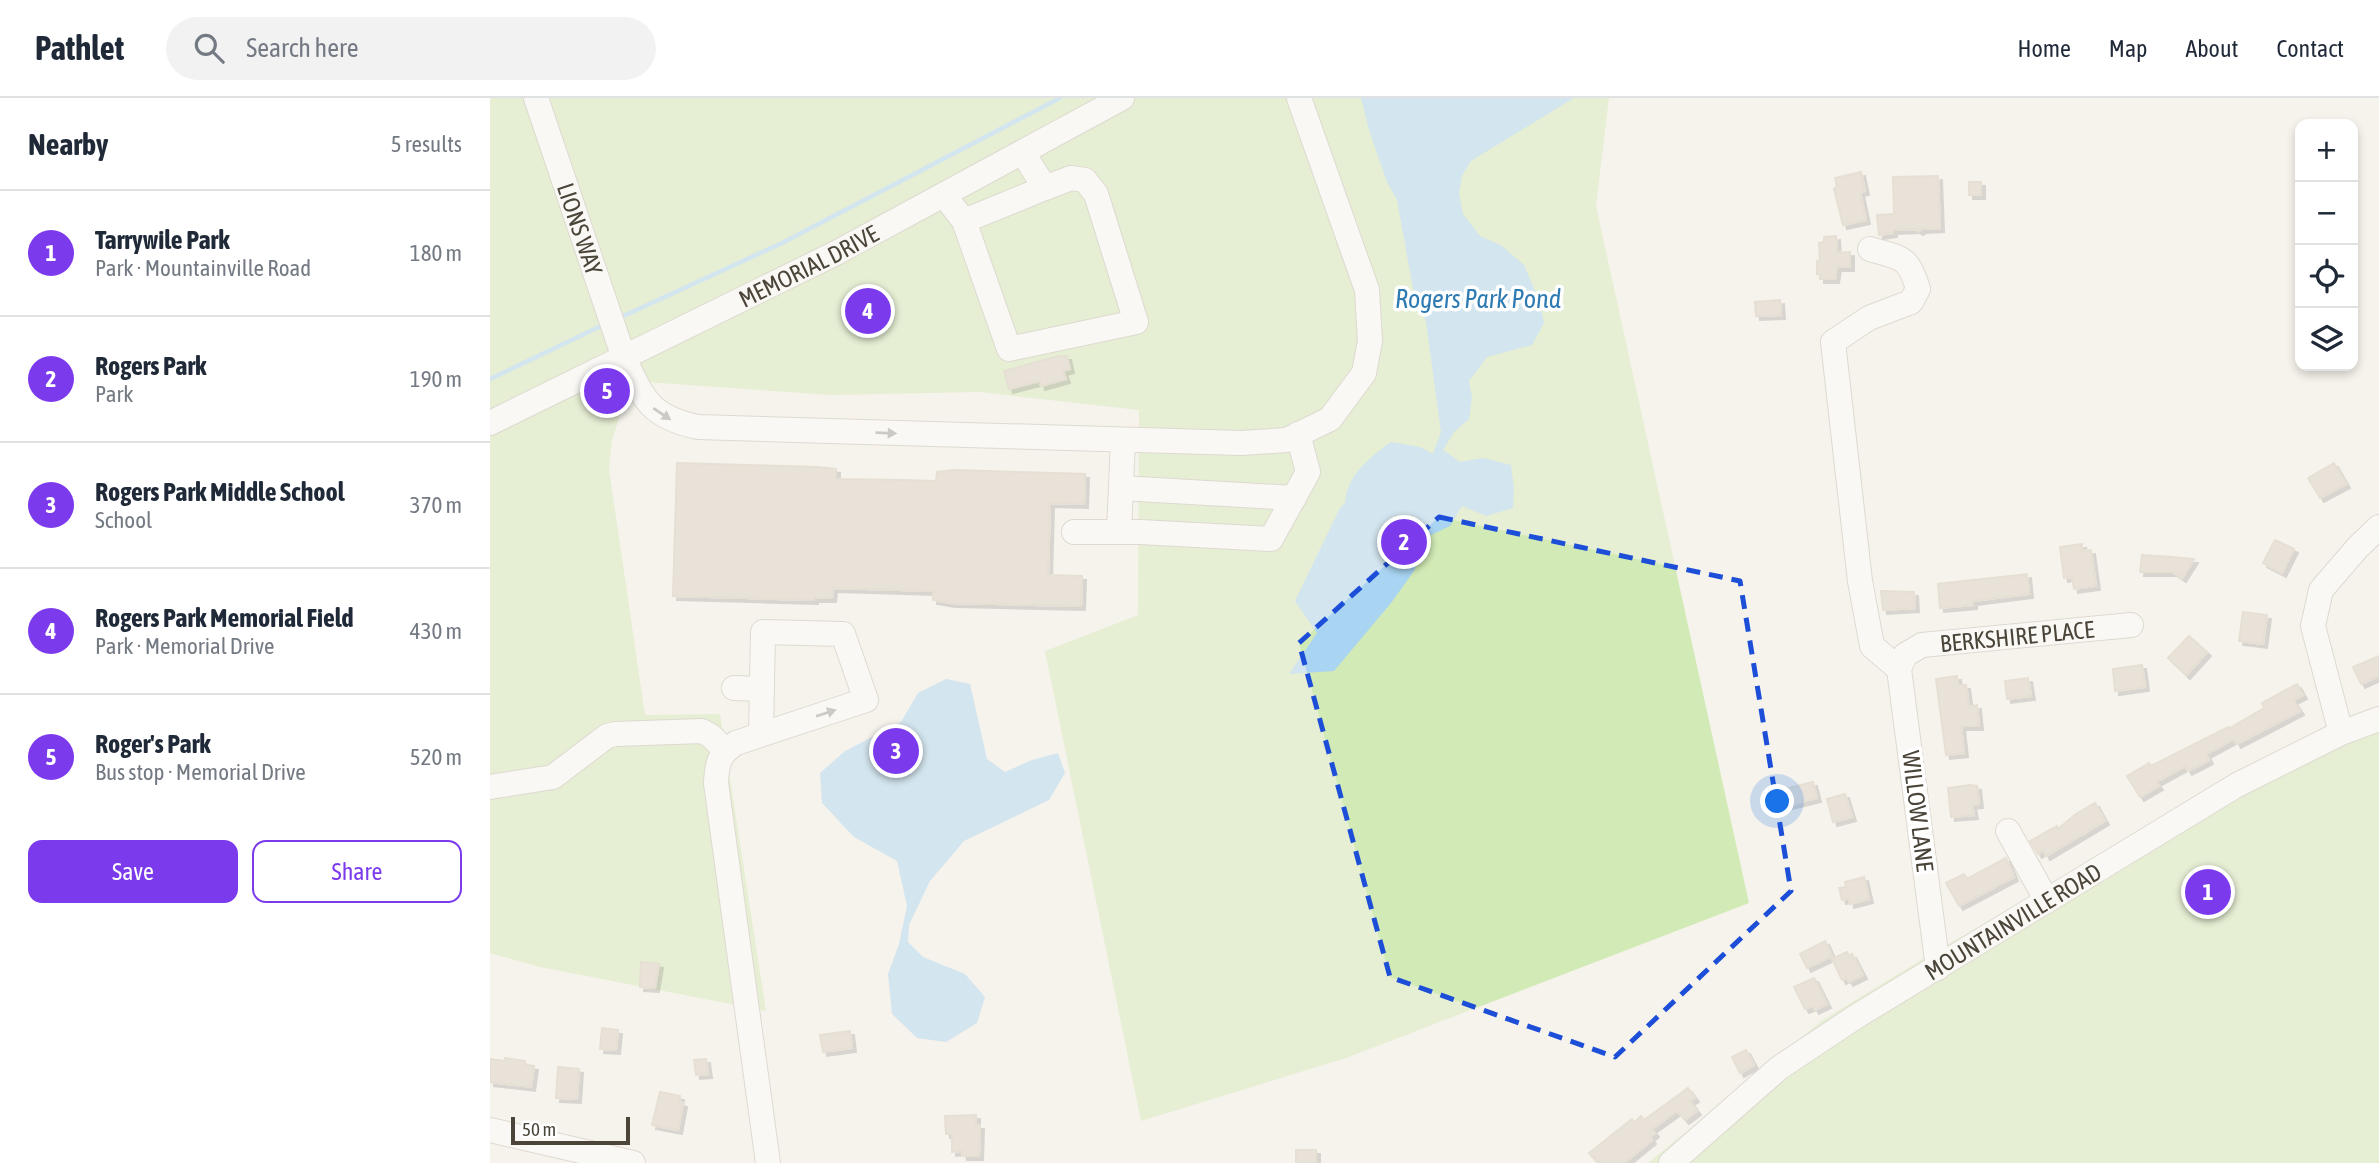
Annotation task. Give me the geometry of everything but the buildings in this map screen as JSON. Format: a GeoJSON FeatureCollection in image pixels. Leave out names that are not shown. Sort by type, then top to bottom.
{"type":"FeatureCollection","features":[{"type":"Feature","properties":{"kind":"street","name":"LIONS WAY"},"geometry":{"type":"LineString","coordinates":[[536,98],[624,358],[639,391],[655,411],[677,423],[698,427],[1241,443],[1287,440],[1330,419],[1364,373],[1370,341],[1367,290],[1299,98]]}},
{"type":"Feature","properties":{"kind":"street","name":"MEMORIAL DRIVE"},"geometry":{"type":"LineString","coordinates":[[490,423],[836,253],[1122,98]]}},
{"type":"Feature","properties":{"kind":"street"},"geometry":{"type":"LineString","coordinates":[[1023,153],[1045,188]]}},
{"type":"Feature","properties":{"kind":"street"},"geometry":{"type":"LineString","coordinates":[[944,195],[964,221],[1009,349],[1136,322],[1096,194],[1085,180],[1071,178],[964,221]]}},
{"type":"Feature","properties":{"kind":"street"},"geometry":{"type":"LineString","coordinates":[[1870,249],[1901,259],[1912,268],[1918,289],[1911,302],[1869,318],[1833,342],[1839,415],[1860,581],[1872,646],[1902,662]]}},
{"type":"Feature","properties":{"kind":"street"},"geometry":{"type":"LineString","coordinates":[[1074,532],[1271,538],[1308,471],[1298,435]]}},
{"type":"Feature","properties":{"kind":"street"},"geometry":{"type":"LineString","coordinates":[[1119,532],[1123,440]]}},
{"type":"Feature","properties":{"kind":"street"},"geometry":{"type":"LineString","coordinates":[[1121,488],[1294,498]]}},
{"type":"Feature","properties":{"kind":"street"},"geometry":{"type":"LineString","coordinates":[[2341,733],[2313,626],[2321,590],[2357,547],[2379,527]]}},
{"type":"Feature","properties":{"kind":"street","name":"BERKSHIRE PLACE"},"geometry":{"type":"LineString","coordinates":[[1902,662],[1922,645],[2131,625]]}},
{"type":"Feature","properties":{"kind":"street"},"geometry":{"type":"LineString","coordinates":[[761,733],[763,632],[844,634],[866,700],[736,743],[725,750],[717,762],[716,783],[768,1163]]}},
{"type":"Feature","properties":{"kind":"street","name":"WILLOW LANE"},"geometry":{"type":"LineString","coordinates":[[1902,662],[1938,968]]}},
{"type":"Feature","properties":{"kind":"street"},"geometry":{"type":"LineString","coordinates":[[734,688],[762,689]]}},
{"type":"Feature","properties":{"kind":"street","name":"MOUNTAINVILLE ROAD"},"geometry":{"type":"LineString","coordinates":[[1671,1163],[1779,1068],[1857,1016],[2237,785],[2341,733],[2379,719]]}},
{"type":"Feature","properties":{"kind":"street"},"geometry":{"type":"LineString","coordinates":[[490,787],[510,786],[553,777],[607,736],[615,734],[702,732],[711,736],[725,750]]}},
{"type":"Feature","properties":{"kind":"street"},"geometry":{"type":"LineString","coordinates":[[2008,831],[2047,901]]}},
{"type":"Feature","properties":{"kind":"street"},"geometry":{"type":"LineString","coordinates":[[490,1130],[633,1163]]}},
{"type":"Feature","properties":{"kind":"highlighted area"},"geometry":{"type":"Polygon","coordinates":[[[1439,517],[1740,581],[1791,891],[1615,1057],[1390,977],[1299,643],[1439,517]]]}},
{"type":"Feature","properties":{"kind":"green space"},"geometry":{"type":"Polygon","coordinates":[[[490,98],[1106,98],[1117,108],[1135,98],[1609,98],[1596,206],[1749,903],[1346,1058],[1141,1121],[1045,651],[1138,615],[1139,410],[979,392],[831,395],[631,381],[612,440],[609,469],[645,715],[720,714],[766,1011],[540,967],[490,953],[490,98]]]}},
{"type":"Feature","properties":{"kind":"green space"},"geometry":{"type":"Polygon","coordinates":[[[2379,711],[2379,1163],[1648,1163],[1823,1020],[2154,825],[2379,711]]]}},
{"type":"Feature","properties":{"kind":"water","name":"Rogers Park Pond"},"geometry":{"type":"Polygon","coordinates":[[[1361,98],[1574,98],[1471,161],[1462,176],[1459,194],[1463,214],[1480,236],[1502,246],[1524,265],[1539,300],[1544,323],[1532,345],[1487,357],[1469,381],[1472,397],[1469,419],[1454,432],[1443,450],[1460,462],[1483,458],[1511,465],[1513,508],[1486,516],[1462,506],[1450,526],[1429,536],[1414,571],[1334,671],[1289,674],[1317,633],[1295,601],[1340,508],[1345,503],[1355,475],[1391,442],[1420,447],[1433,454],[1441,432],[1426,322],[1413,288],[1397,200],[1387,182],[1361,98]]]}},
{"type":"Feature","properties":{"kind":"water"},"geometry":{"type":"Polygon","coordinates":[[[946,679],[970,684],[987,759],[1005,772],[1032,760],[1058,753],[1065,773],[1049,800],[964,841],[930,881],[909,925],[908,942],[923,957],[965,974],[985,997],[977,1023],[946,1042],[917,1038],[892,1014],[888,974],[899,944],[907,906],[897,861],[854,837],[822,803],[820,773],[845,751],[901,722],[918,693],[946,679]]]}},
{"type":"Feature","properties":{"kind":"waterway"},"geometry":{"type":"LineString","coordinates":[[617,319],[782,243],[1060,98]]}},
{"type":"Feature","properties":{"kind":"waterway"},"geometry":{"type":"LineString","coordinates":[[490,379],[603,325]]}},
{"type":"Feature","properties":{"kind":"place","name":"Rogers Park Memorial Field"},"geometry":{"type":"Point","coordinates":[868,311]}},
{"type":"Feature","properties":{"kind":"place","name":"Roger's Park"},"geometry":{"type":"Point","coordinates":[607,391]}},
{"type":"Feature","properties":{"kind":"place","name":"Rogers Park"},"geometry":{"type":"Point","coordinates":[1404,542]}},
{"type":"Feature","properties":{"kind":"place","name":"Rogers Park Middle School"},"geometry":{"type":"Point","coordinates":[896,751]}},
{"type":"Feature","properties":{"kind":"place","name":"Tarrywile Park"},"geometry":{"type":"Point","coordinates":[2208,892]}}]}
